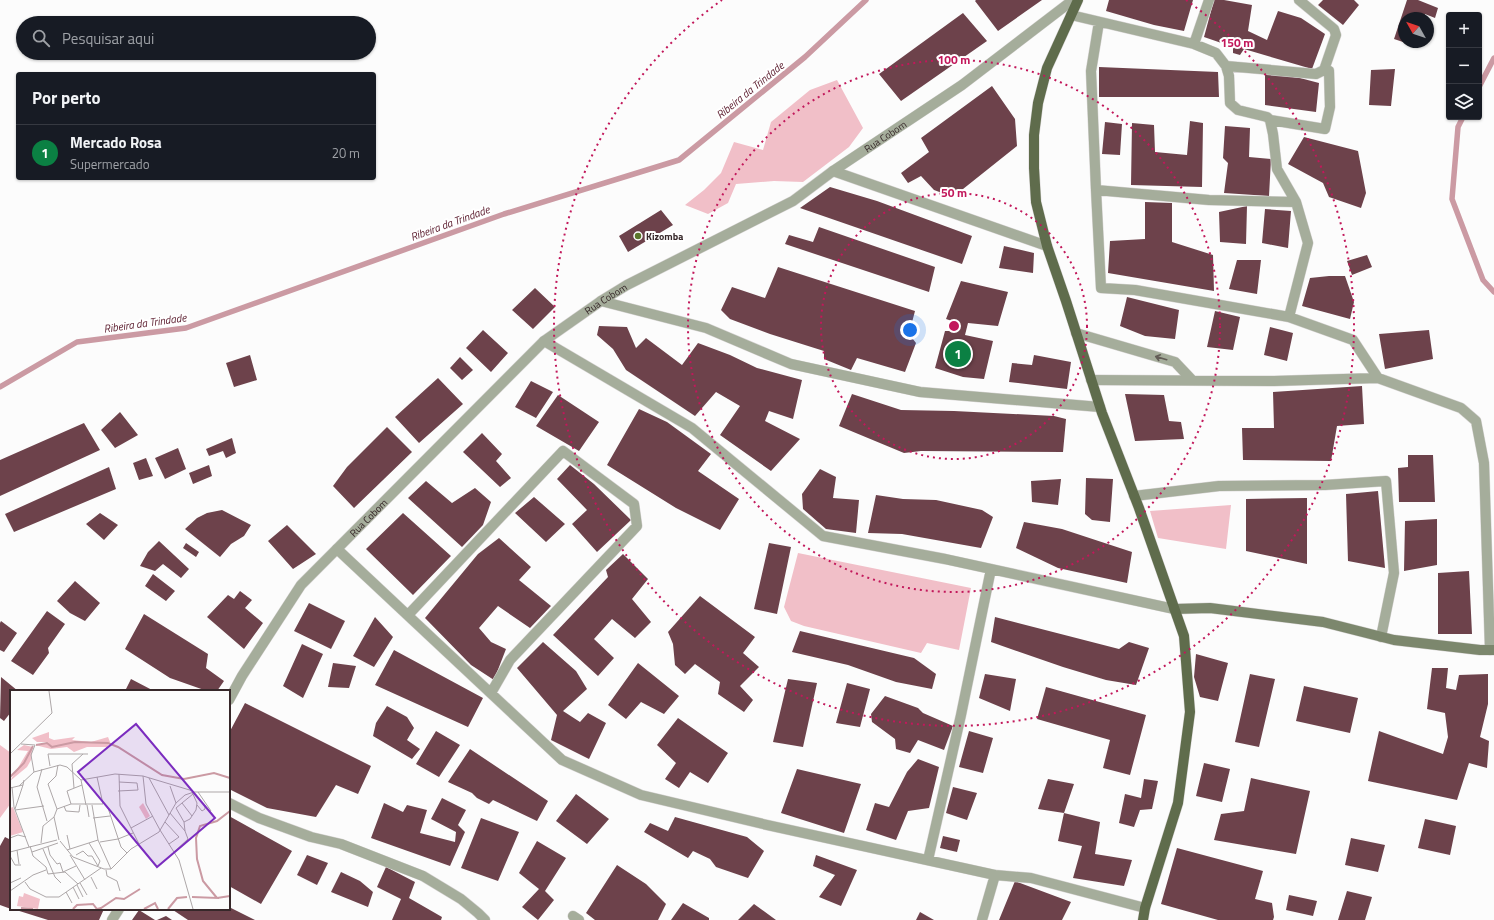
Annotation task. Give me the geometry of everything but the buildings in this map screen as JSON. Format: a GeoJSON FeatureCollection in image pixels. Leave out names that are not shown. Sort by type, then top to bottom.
{"type":"FeatureCollection","features":[{"type":"Feature","properties":{"kind":"main road"},"geometry":{"type":"LineString","coordinates":[[1078,0],[1047,68],[1038,104],[1034,135],[1036,202],[1047,246],[1100,407],[1134,496],[1184,636],[1190,712],[1178,804],[1145,908],[1143,920]]}},
{"type":"Feature","properties":{"kind":"main road"},"geometry":{"type":"LineString","coordinates":[[1174,609],[1210,608],[1323,622],[1394,640],[1480,650],[1492,650]]}},
{"type":"Feature","properties":{"kind":"street","name":"Rua Cobom"},"geometry":{"type":"LineString","coordinates":[[230,698],[242,676],[301,585],[544,341],[600,301],[627,285],[793,201],[833,172],[962,85],[1073,0]]}},
{"type":"Feature","properties":{"kind":"street"},"geometry":{"type":"LineString","coordinates":[[1194,44],[1209,0]]}},
{"type":"Feature","properties":{"kind":"street"},"geometry":{"type":"LineString","coordinates":[[1226,66],[1316,74],[1324,70],[1336,35],[1334,29],[1300,0]]}},
{"type":"Feature","properties":{"kind":"street"},"geometry":{"type":"LineString","coordinates":[[1071,15],[1194,44],[1216,53],[1226,66],[1229,76],[1230,103],[1238,110],[1267,117],[1270,120],[1325,129],[1330,107],[1329,71],[1324,70]]}},
{"type":"Feature","properties":{"kind":"street"},"geometry":{"type":"LineString","coordinates":[[1099,22],[1091,71],[1101,288],[1135,290],[1289,317],[1353,340],[1378,378]]}},
{"type":"Feature","properties":{"kind":"street"},"geometry":{"type":"LineString","coordinates":[[1270,120],[1274,134],[1277,168],[1296,202],[1308,243],[1289,317]]}},
{"type":"Feature","properties":{"kind":"street"},"geometry":{"type":"LineString","coordinates":[[833,172],[1047,246]]}},
{"type":"Feature","properties":{"kind":"street"},"geometry":{"type":"LineString","coordinates":[[1096,190],[1208,200],[1296,202]]}},
{"type":"Feature","properties":{"kind":"street"},"geometry":{"type":"LineString","coordinates":[[600,301],[706,328],[791,364],[920,392],[1100,407]]}},
{"type":"Feature","properties":{"kind":"street"},"geometry":{"type":"LineString","coordinates":[[1076,333],[1175,362],[1192,380]]}},
{"type":"Feature","properties":{"kind":"street"},"geometry":{"type":"LineString","coordinates":[[544,341],[692,428],[823,536],[1174,609]]}},
{"type":"Feature","properties":{"kind":"street"},"geometry":{"type":"LineString","coordinates":[[1091,380],[1274,381],[1378,378],[1461,408],[1476,421],[1484,463],[1492,650]]}},
{"type":"Feature","properties":{"kind":"street"},"geometry":{"type":"LineString","coordinates":[[408,615],[563,451],[634,504],[637,526],[510,660],[491,693]]}},
{"type":"Feature","properties":{"kind":"street"},"geometry":{"type":"LineString","coordinates":[[1134,496],[1219,486],[1325,485],[1386,481],[1394,574],[1381,637]]}},
{"type":"Feature","properties":{"kind":"street"},"geometry":{"type":"LineString","coordinates":[[337,549],[562,760],[641,795],[763,824],[996,875],[1031,878],[1145,908]]}},
{"type":"Feature","properties":{"kind":"street"},"geometry":{"type":"LineString","coordinates":[[928,860],[961,715],[991,570]]}},
{"type":"Feature","properties":{"kind":"street"},"geometry":{"type":"LineString","coordinates":[[230,804],[258,818],[311,837],[342,844],[423,876],[461,899],[485,920]]}},
{"type":"Feature","properties":{"kind":"street"},"geometry":{"type":"LineString","coordinates":[[982,920],[996,875]]}},
{"type":"Feature","properties":{"kind":"street"},"geometry":{"type":"LineString","coordinates":[[112,920],[118,910]]}},
{"type":"Feature","properties":{"kind":"shaded area"},"geometry":{"type":"Polygon","coordinates":[[[837,80],[863,128],[849,147],[803,182],[774,181],[736,184],[728,203],[708,214],[685,205],[704,190],[721,173],[734,142],[763,150],[771,122],[810,90],[837,80]]]}},
{"type":"Feature","properties":{"kind":"shaded area"},"geometry":{"type":"Polygon","coordinates":[[[1231,505],[1226,549],[1158,538],[1150,511],[1231,505]]]}},
{"type":"Feature","properties":{"kind":"shaded area"},"geometry":{"type":"Polygon","coordinates":[[[798,553],[971,588],[959,650],[927,643],[921,653],[804,626],[791,621],[784,607],[798,553]]]}},
{"type":"Feature","properties":{"kind":"shaded area"},"geometry":{"type":"Polygon","coordinates":[[[0,745],[10,752],[10,804],[0,818],[0,745]]]}},
{"type":"Feature","properties":{"kind":"waterway","name":"Ribeira da Trindade"},"geometry":{"type":"LineString","coordinates":[[0,387],[77,342],[186,328],[504,214],[679,160],[805,57],[866,0]]}},
{"type":"Feature","properties":{"kind":"waterway"},"geometry":{"type":"LineString","coordinates":[[1481,84],[1494,58]]}},
{"type":"Feature","properties":{"kind":"waterway"},"geometry":{"type":"LineString","coordinates":[[1462,120],[1458,127],[1452,199],[1483,280],[1494,292]]}},
{"type":"Feature","properties":{"kind":"place","name":"Kizomba"},"geometry":{"type":"Point","coordinates":[638,236]}},
{"type":"Feature","properties":{"kind":"place","name":"Mercado Rosa"},"geometry":{"type":"Point","coordinates":[958,354]}}]}
